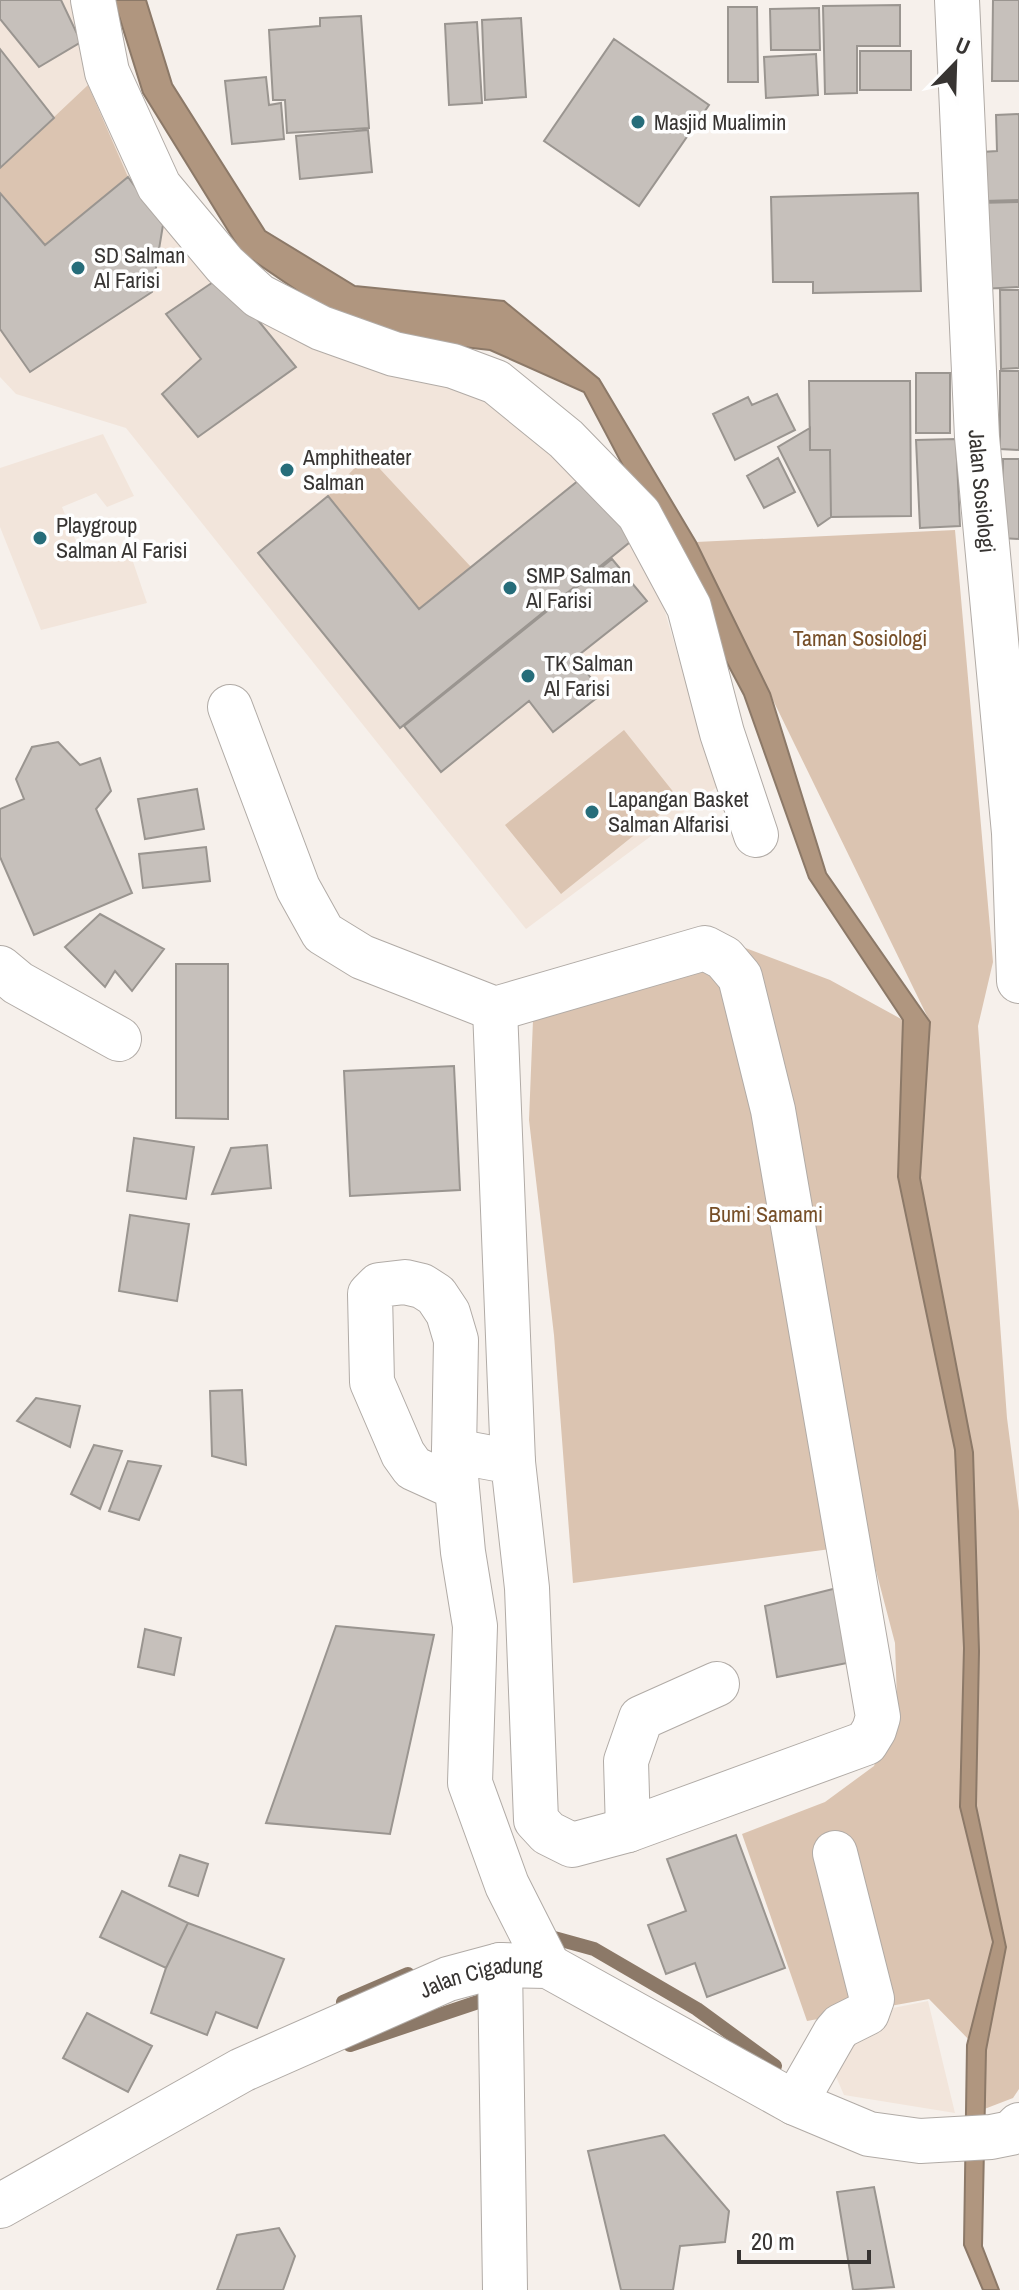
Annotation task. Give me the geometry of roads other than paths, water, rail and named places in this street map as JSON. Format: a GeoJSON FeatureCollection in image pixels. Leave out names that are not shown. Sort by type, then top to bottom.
{"type":"FeatureCollection","features":[{"type":"Feature","properties":{"kind":"street"},"geometry":{"type":"LineString","coordinates":[[93,0],[107,72],[159,186],[225,265],[259,296],[321,328],[394,354],[453,366],[496,382],[566,439],[639,514],[689,607],[722,733],[756,835]]}},
{"type":"Feature","properties":{"kind":"street","name":"Jalan Sosiologi"},"geometry":{"type":"LineString","coordinates":[[957,0],[977,437],[1009,659],[1019,981]]}},
{"type":"Feature","properties":{"kind":"street"},"geometry":{"type":"LineString","coordinates":[[230,707],[298,888],[323,933],[362,957],[495,1009],[705,948],[724,958],[740,977],[773,1110],[878,1717],[866,1743],[628,1830],[572,1845],[548,1833],[536,1820],[527,1588],[513,1462],[495,1009]]}},
{"type":"Feature","properties":{"kind":"street"},"geometry":{"type":"LineString","coordinates":[[0,968],[18,983],[119,1039]]}},
{"type":"Feature","properties":{"kind":"street"},"geometry":{"type":"LineString","coordinates":[[513,1462],[455,1469],[463,1552],[475,1626],[470,1783],[507,1885],[548,1966]]}},
{"type":"Feature","properties":{"kind":"street"},"geometry":{"type":"LineString","coordinates":[[628,1830],[626,1761],[641,1718],[717,1684]]}},
{"type":"Feature","properties":{"kind":"street"},"geometry":{"type":"LineString","coordinates":[[795,2103],[835,2033],[841,2026],[867,2013],[872,1999],[835,1853]]}},
{"type":"Feature","properties":{"kind":"street"},"geometry":{"type":"LineString","coordinates":[[500,1965],[505,2290]]}},
{"type":"Feature","properties":{"kind":"street","name":"Jalan Cigadung"},"geometry":{"type":"LineString","coordinates":[[0,2206],[242,2070],[448,1979],[500,1965],[548,1966],[795,2103],[869,2134],[920,2141],[1010,2140]]}},
{"type":"Feature","properties":{"kind":"waterway"},"geometry":{"type":"LineString","coordinates":[[547,1936],[594,1949],[697,2009],[775,2066]]}},
{"type":"Feature","properties":{"kind":"waterway"},"geometry":{"type":"LineString","coordinates":[[343,2002],[408,1974]]}},
{"type":"Feature","properties":{"kind":"waterway"},"geometry":{"type":"LineString","coordinates":[[350,2045],[487,1999]]}},
{"type":"Feature","properties":{"kind":"place","name":"Masjid Mualimin"},"geometry":{"type":"Point","coordinates":[638,122]}},
{"type":"Feature","properties":{"kind":"place","name":"SD Salman Al Farisi"},"geometry":{"type":"Point","coordinates":[78,268]}},
{"type":"Feature","properties":{"kind":"place","name":"Amphitheater Salman"},"geometry":{"type":"Point","coordinates":[287,470]}},
{"type":"Feature","properties":{"kind":"place","name":"Playgroup Salman Al Farisi"},"geometry":{"type":"Point","coordinates":[40,538]}},
{"type":"Feature","properties":{"kind":"place","name":"SMP Salman Al Farisi"},"geometry":{"type":"Point","coordinates":[510,588]}},
{"type":"Feature","properties":{"kind":"place","name":"TK Salman Al Farisi"},"geometry":{"type":"Point","coordinates":[528,676]}},
{"type":"Feature","properties":{"kind":"place","name":"Lapangan Basket Salman Alfarisi"},"geometry":{"type":"Point","coordinates":[592,812]}},
{"type":"Feature","properties":{"kind":"park label","name":"Taman Sosiologi"},"geometry":{"type":"Point","coordinates":[860,638]}},
{"type":"Feature","properties":{"kind":"park label","name":"Bumi Samami"},"geometry":{"type":"Point","coordinates":[766,1214]}}]}
